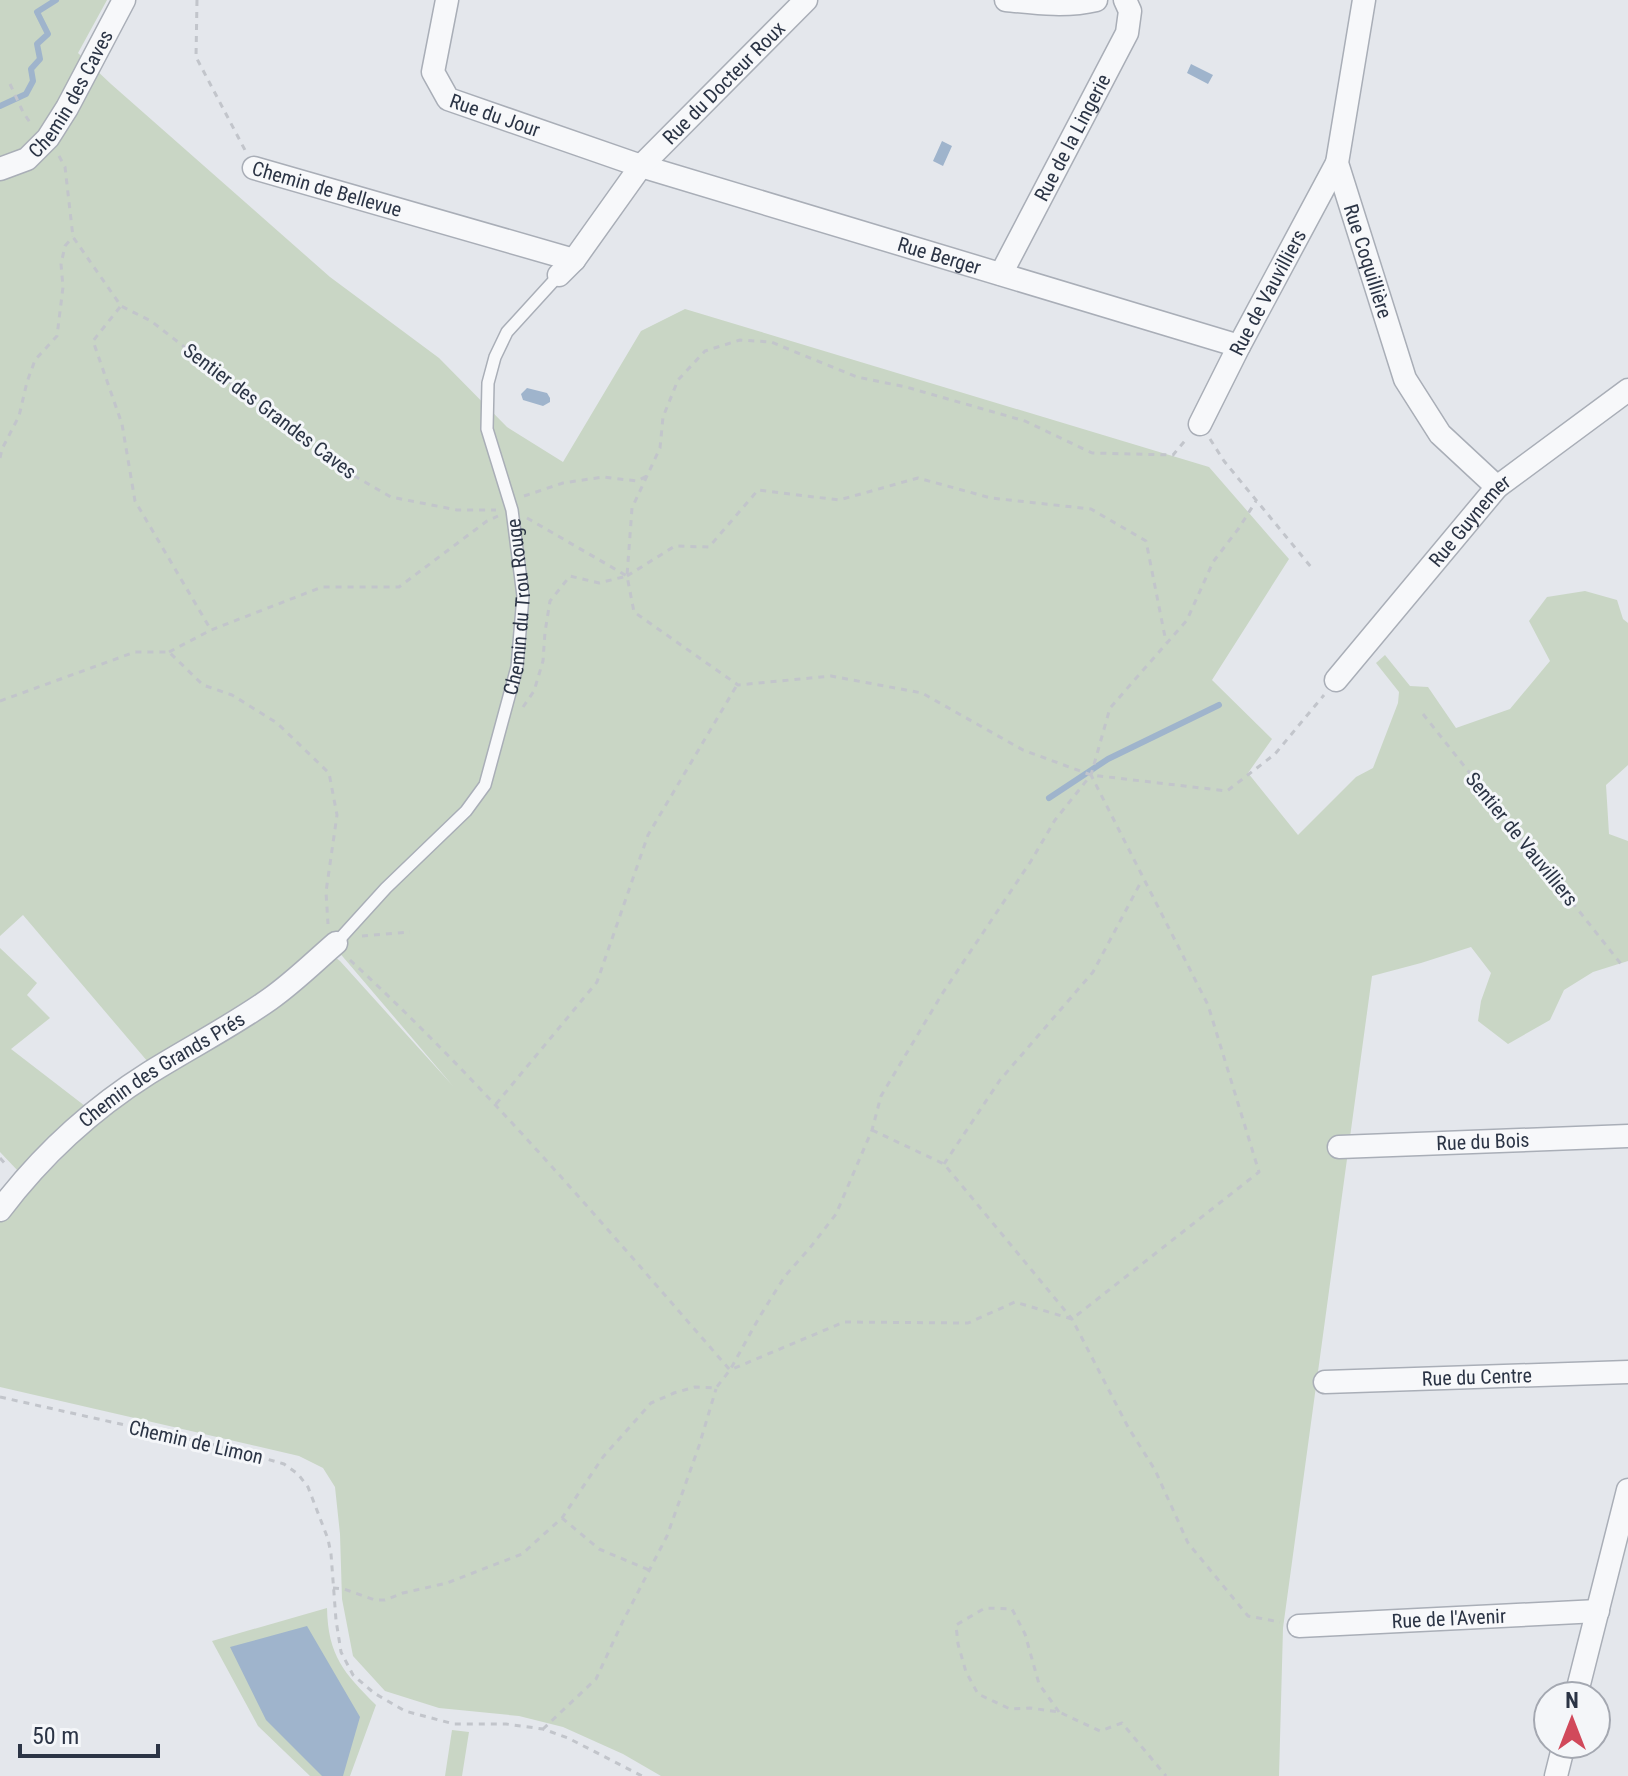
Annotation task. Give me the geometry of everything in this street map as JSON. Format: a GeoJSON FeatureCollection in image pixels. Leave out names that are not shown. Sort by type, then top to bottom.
{"type":"FeatureCollection","features":[{"type":"Feature","properties":{"kind":"street","name":"Chemin des Caves"},"geometry":{"type":"LineString","coordinates":[[0,169],[27,159],[43,143],[67,108],[124,0]]}},
{"type":"Feature","properties":{"kind":"street","name":"Rue du Jour"},"geometry":{"type":"LineString","coordinates":[[447,0],[433,72],[448,99],[641,166]]}},
{"type":"Feature","properties":{"kind":"street","name":"Rue du Docteur Roux"},"geometry":{"type":"LineString","coordinates":[[641,166],[806,0]]}},
{"type":"Feature","properties":{"kind":"street"},"geometry":{"type":"LineString","coordinates":[[1006,0],[1086,3],[1096,0]]}},
{"type":"Feature","properties":{"kind":"street","name":"Rue de la Lingerie"},"geometry":{"type":"LineString","coordinates":[[1001,274],[1127,33],[1130,11],[1125,0]]}},
{"type":"Feature","properties":{"kind":"street","name":"Rue Coquillière"},"geometry":{"type":"LineString","coordinates":[[1364,0],[1337,163],[1405,379],[1440,434],[1497,487]]}},
{"type":"Feature","properties":{"kind":"street","name":"Rue de Vauvilliers"},"geometry":{"type":"LineString","coordinates":[[1200,424],[1337,163]]}},
{"type":"Feature","properties":{"kind":"street","name":"Chemin du Trou Rouge"},"geometry":{"type":"LineString","coordinates":[[567,268],[641,166]]}},
{"type":"Feature","properties":{"kind":"street","name":"Rue Berger"},"geometry":{"type":"LineString","coordinates":[[641,166],[1239,346]]}},
{"type":"Feature","properties":{"kind":"street","name":"Chemin de Bellevue"},"geometry":{"type":"LineString","coordinates":[[254,168],[567,268]]}},
{"type":"Feature","properties":{"kind":"street","name":"Rue Guynemer"},"geometry":{"type":"LineString","coordinates":[[1336,680],[1497,487],[1628,390]]}},
{"type":"Feature","properties":{"kind":"street","name":"Chemin des Grands Prés"},"geometry":{"type":"LineString","coordinates":[[0,1210],[22,1181],[91,1116],[148,1074],[269,999],[337,942]]}},
{"type":"Feature","properties":{"kind":"street","name":"Rue du Bois"},"geometry":{"type":"LineString","coordinates":[[1339,1147],[1628,1136]]}},
{"type":"Feature","properties":{"kind":"street","name":"Rue du Centre"},"geometry":{"type":"LineString","coordinates":[[1325,1382],[1628,1372]]}},
{"type":"Feature","properties":{"kind":"street"},"geometry":{"type":"LineString","coordinates":[[1580,1680],[1628,1490]]}},
{"type":"Feature","properties":{"kind":"street","name":"Rue de l'Avenir"},"geometry":{"type":"LineString","coordinates":[[1299,1626],[1598,1611]]}},
{"type":"Feature","properties":{"kind":"lane","name":"Chemin du Trou Rouge"},"geometry":{"type":"LineString","coordinates":[[337,942],[386,888],[466,811],[485,785],[517,667],[523,596],[512,510],[487,429],[488,383],[495,357],[507,332],[567,268]]}},
{"type":"Feature","properties":{"kind":"path","name":"Chemin de Bellevue"},"geometry":{"type":"LineString","coordinates":[[197,0],[196,57],[254,168]]}},
{"type":"Feature","properties":{"kind":"path"},"geometry":{"type":"LineString","coordinates":[[10,84],[23,112]]}},
{"type":"Feature","properties":{"kind":"path","name":"Sentier des Grandes Caves"},"geometry":{"type":"LineString","coordinates":[[43,143],[57,151],[65,167],[73,237],[121,306],[151,321],[339,467],[391,497],[457,510],[512,510]]}},
{"type":"Feature","properties":{"kind":"path"},"geometry":{"type":"LineString","coordinates":[[0,458],[19,416],[35,360],[57,336],[63,287],[61,264],[65,246],[73,237]]}},
{"type":"Feature","properties":{"kind":"path"},"geometry":{"type":"LineString","coordinates":[[121,306],[93,341],[122,424],[135,501],[211,630]]}},
{"type":"Feature","properties":{"kind":"path"},"geometry":{"type":"LineString","coordinates":[[1311,567],[1224,461],[1200,424],[1173,455],[1092,453],[1025,421],[906,387],[857,377],[771,342],[740,340],[705,351],[678,380],[663,417],[660,448],[632,508],[627,576],[634,612],[738,685],[831,676],[922,693],[1023,750],[1091,775],[1227,791],[1275,754],[1336,680]]}},
{"type":"Feature","properties":{"kind":"path"},"geometry":{"type":"LineString","coordinates":[[0,701],[135,652],[169,652],[211,630],[322,587],[399,587],[487,521],[512,510],[523,496],[563,483],[603,477],[637,481],[649,475]]}},
{"type":"Feature","properties":{"kind":"path"},"geometry":{"type":"LineString","coordinates":[[522,709],[534,691],[543,661],[550,601],[570,576],[599,583],[627,576],[675,546],[709,547],[758,490],[839,500],[918,478],[991,498],[1091,509],[1146,541],[1166,643]]}},
{"type":"Feature","properties":{"kind":"path"},"geometry":{"type":"LineString","coordinates":[[543,1729],[596,1679],[671,1523],[716,1388],[730,1370],[785,1276],[836,1214],[872,1130],[881,1096],[942,994],[1055,820],[1091,775],[1110,708],[1187,620],[1213,562],[1256,501]]}},
{"type":"Feature","properties":{"kind":"path"},"geometry":{"type":"LineString","coordinates":[[512,510],[627,576]]}},
{"type":"Feature","properties":{"kind":"path"},"geometry":{"type":"LineString","coordinates":[[169,652],[203,685],[232,695],[277,723],[329,773],[337,815],[326,892],[329,938],[337,942],[496,1104],[730,1370]]}},
{"type":"Feature","properties":{"kind":"path"},"geometry":{"type":"LineString","coordinates":[[496,1104],[597,982],[648,835],[738,685]]}},
{"type":"Feature","properties":{"kind":"path","name":"Sentier de Vauvilliers"},"geometry":{"type":"LineString","coordinates":[[1423,714],[1621,964]]}},
{"type":"Feature","properties":{"kind":"path"},"geometry":{"type":"LineString","coordinates":[[1072,1319],[1259,1172],[1208,1005],[1091,775]]}},
{"type":"Feature","properties":{"kind":"path"},"geometry":{"type":"LineString","coordinates":[[944,1164],[1000,1080],[1093,972],[1143,878]]}},
{"type":"Feature","properties":{"kind":"path"},"geometry":{"type":"LineString","coordinates":[[337,942],[410,932]]}},
{"type":"Feature","properties":{"kind":"path"},"geometry":{"type":"LineString","coordinates":[[872,1130],[944,1164],[1072,1319],[1128,1427],[1155,1470],[1188,1543],[1248,1616],[1299,1626]]}},
{"type":"Feature","properties":{"kind":"path"},"geometry":{"type":"LineString","coordinates":[[730,1370],[844,1322],[968,1323],[1015,1302],[1072,1319]]}},
{"type":"Feature","properties":{"kind":"path"},"geometry":{"type":"LineString","coordinates":[[333,1588],[385,1600],[447,1583],[522,1554],[562,1518],[603,1457],[651,1403],[695,1387],[716,1388]]}},
{"type":"Feature","properties":{"kind":"path","name":"Chemin de Limon"},"geometry":{"type":"LineString","coordinates":[[0,1397],[232,1449],[284,1464],[298,1474],[308,1487],[328,1539],[341,1652],[353,1675],[374,1693],[405,1711],[454,1724],[506,1724],[543,1729],[568,1738],[642,1776]]}},
{"type":"Feature","properties":{"kind":"path"},"geometry":{"type":"LineString","coordinates":[[562,1518],[599,1549],[649,1570]]}},
{"type":"Feature","properties":{"kind":"path"},"geometry":{"type":"LineString","coordinates":[[1059,1712],[1039,1684],[1025,1634],[1012,1609],[985,1608],[956,1625],[966,1672],[978,1694],[1010,1709],[1059,1712],[1100,1731],[1122,1723],[1166,1776]]}},
{"type":"Feature","properties":{"kind":"green space"},"geometry":{"type":"Polygon","coordinates":[[[0,0],[107,0],[78,53],[330,277],[439,358],[507,427],[563,462],[641,331],[685,309],[1209,467],[1289,559],[1212,680],[1272,739],[1248,773],[1298,835],[1356,777],[1373,768],[1398,703],[1399,692],[1376,663],[1385,655],[1410,686],[1428,687],[1456,728],[1510,709],[1550,661],[1529,621],[1547,597],[1585,591],[1617,600],[1623,619],[1628,623],[1628,765],[1606,785],[1609,834],[1628,841],[1628,961],[1593,972],[1564,990],[1550,1020],[1508,1044],[1478,1021],[1491,973],[1471,947],[1372,976],[1283,1628],[1279,1776],[661,1776],[623,1754],[563,1727],[519,1716],[439,1708],[385,1691],[353,1656],[342,1599],[335,1487],[323,1468],[299,1456],[0,1387],[0,1221],[123,1096],[331,954],[453,1086],[332,944],[266,994],[148,1062],[23,915],[0,936],[0,0]]]}},
{"type":"Feature","properties":{"kind":"green space"},"geometry":{"type":"Polygon","coordinates":[[[0,948],[37,983],[27,995],[50,1018],[11,1049],[85,1106],[18,1171],[0,1152],[0,948]]]}},
{"type":"Feature","properties":{"kind":"green space"},"geometry":{"type":"Polygon","coordinates":[[[327,1608],[331,1639],[340,1662],[376,1705],[350,1776],[310,1776],[258,1726],[212,1641],[327,1608]]]}},
{"type":"Feature","properties":{"kind":"green space"},"geometry":{"type":"Polygon","coordinates":[[[452,1730],[469,1732],[462,1776],[445,1776],[452,1730]]]}},
{"type":"Feature","properties":{"kind":"water"},"geometry":{"type":"Polygon","coordinates":[[[1191,64],[1213,75],[1208,84],[1187,73],[1191,64]]]}},
{"type":"Feature","properties":{"kind":"water"},"geometry":{"type":"Polygon","coordinates":[[[942,141],[952,146],[943,166],[933,161],[942,141]]]}},
{"type":"Feature","properties":{"kind":"water"},"geometry":{"type":"Polygon","coordinates":[[[527,388],[547,393],[550,402],[543,406],[523,400],[521,394],[527,388]]]}},
{"type":"Feature","properties":{"kind":"water"},"geometry":{"type":"Polygon","coordinates":[[[307,1626],[360,1717],[343,1776],[322,1776],[266,1720],[230,1647],[307,1626]]]}},
{"type":"Feature","properties":{"kind":"waterway"},"geometry":{"type":"LineString","coordinates":[[0,106],[26,94],[33,81],[31,69],[40,59],[37,44],[48,34],[37,12],[56,0]]}},
{"type":"Feature","properties":{"kind":"waterway"},"geometry":{"type":"LineString","coordinates":[[1049,798],[1108,759],[1219,705]]}}]}
